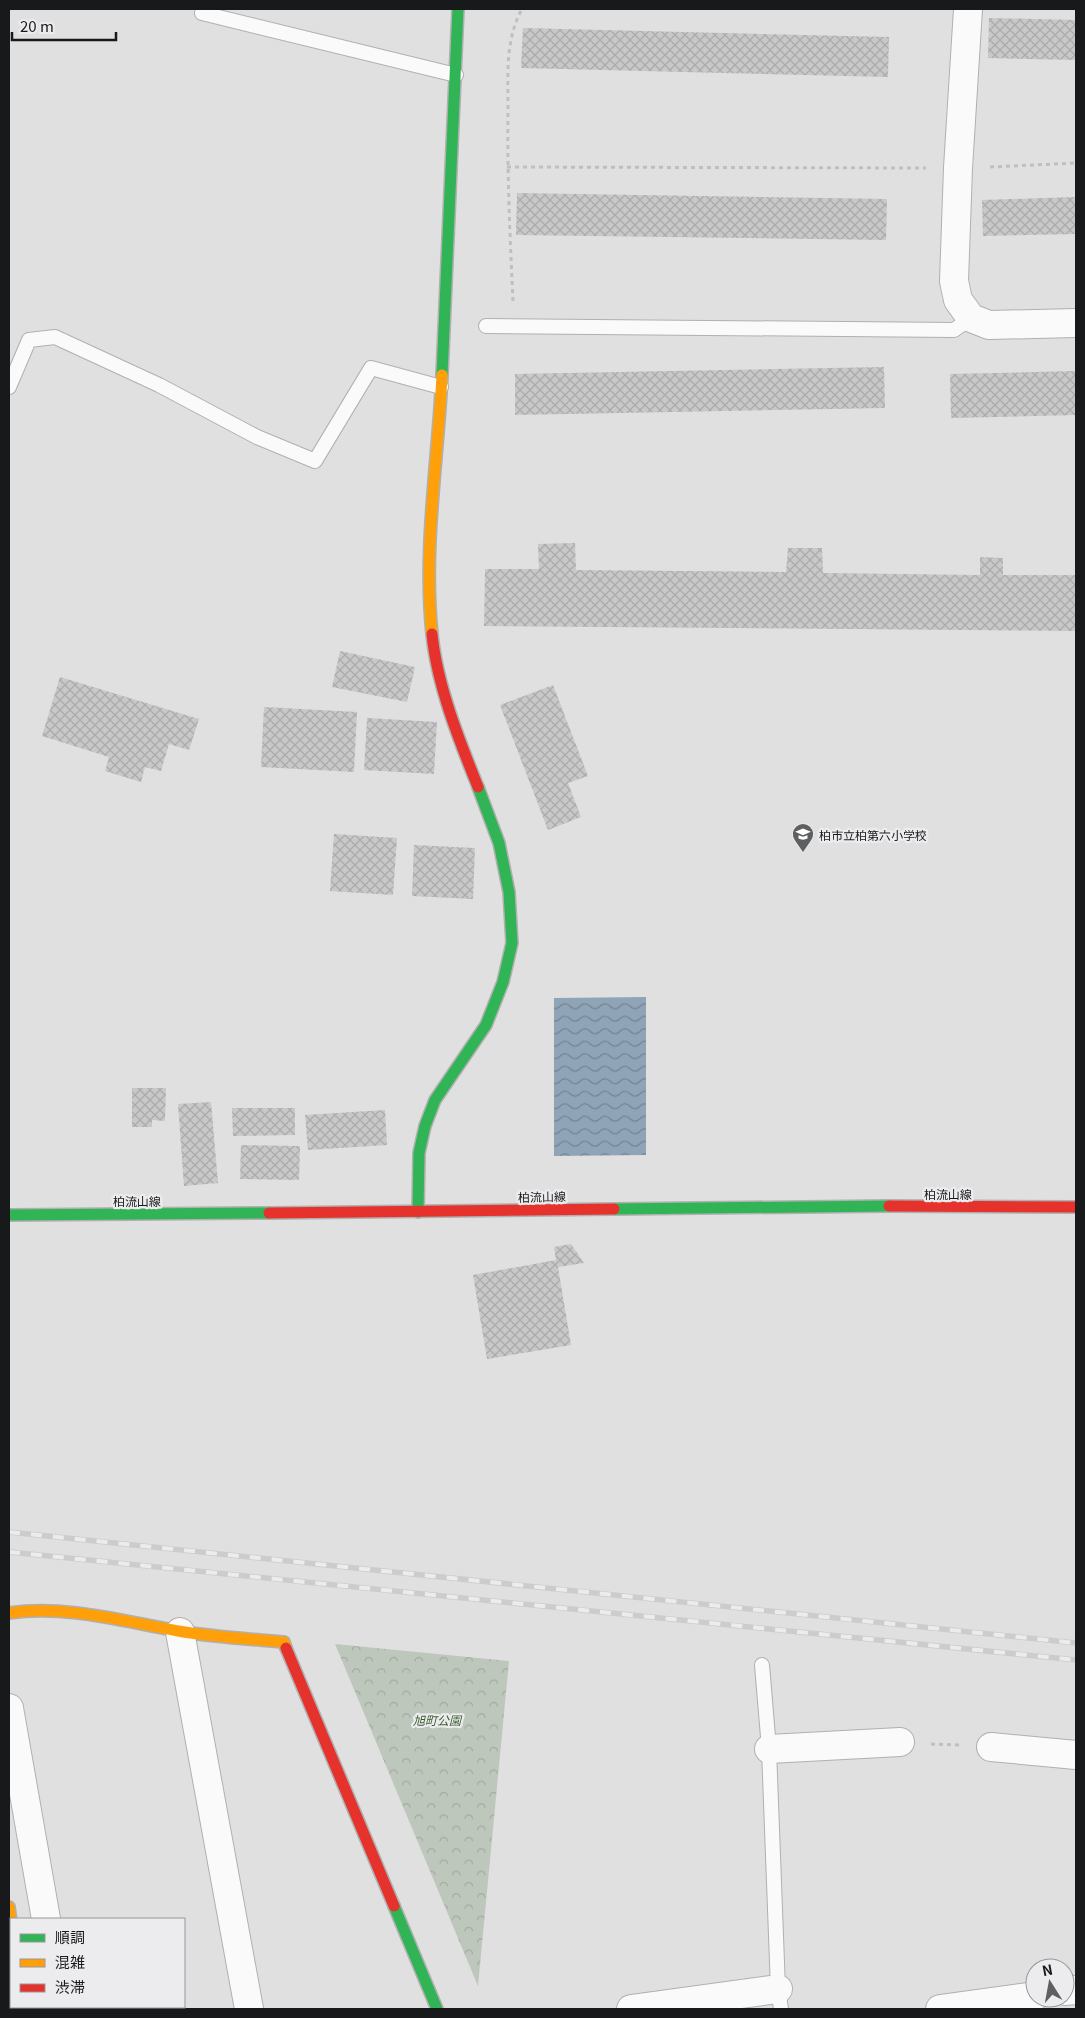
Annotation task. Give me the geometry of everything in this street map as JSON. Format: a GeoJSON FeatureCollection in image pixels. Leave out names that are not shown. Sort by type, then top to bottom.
{"type":"FeatureCollection","features":[{"type":"Feature","properties":{"kind":"street"},"geometry":{"type":"LineString","coordinates":[[418,1212],[418,1154],[425,1126],[435,1100],[486,1025],[503,982],[512,942],[509,892],[499,842],[465,755],[445,692],[433,646],[429,606],[429,561],[441,387],[458,9]]}},
{"type":"Feature","properties":{"kind":"street"},"geometry":{"type":"LineString","coordinates":[[968,9],[958,168],[954,281],[958,300],[971,318],[989,325],[1076,323]]}},
{"type":"Feature","properties":{"kind":"street","name":"柏流山線"},"geometry":{"type":"LineString","coordinates":[[9,1215],[418,1212],[799,1206],[1076,1207]]}},
{"type":"Feature","properties":{"kind":"street"},"geometry":{"type":"LineString","coordinates":[[9,1613],[20,1611],[74,1611],[180,1632],[284,1642],[437,2009]]}},
{"type":"Feature","properties":{"kind":"street"},"geometry":{"type":"LineString","coordinates":[[180,1632],[249,2009]]}},
{"type":"Feature","properties":{"kind":"street"},"geometry":{"type":"LineString","coordinates":[[9,1708],[46,1918]]}},
{"type":"Feature","properties":{"kind":"street"},"geometry":{"type":"LineString","coordinates":[[769,1749],[900,1742]]}},
{"type":"Feature","properties":{"kind":"street"},"geometry":{"type":"LineString","coordinates":[[991,1747],[1076,1755]]}},
{"type":"Feature","properties":{"kind":"street"},"geometry":{"type":"LineString","coordinates":[[940,2009],[1025,1997]]}},
{"type":"Feature","properties":{"kind":"street"},"geometry":{"type":"LineString","coordinates":[[630,2009],[779,1999]]}},
{"type":"Feature","properties":{"kind":"lane"},"geometry":{"type":"LineString","coordinates":[[202,12],[456,75]]}},
{"type":"Feature","properties":{"kind":"lane"},"geometry":{"type":"LineString","coordinates":[[486,326],[954,330],[971,318]]}},
{"type":"Feature","properties":{"kind":"lane"},"geometry":{"type":"LineString","coordinates":[[9,387],[29,340],[55,337],[159,386],[257,437],[315,461],[371,368],[441,387]]}},
{"type":"Feature","properties":{"kind":"lane"},"geometry":{"type":"LineString","coordinates":[[762,1665],[769,1749],[779,1999]]}},
{"type":"Feature","properties":{"kind":"path"},"geometry":{"type":"LineString","coordinates":[[514,326],[507,167],[509,46],[516,20],[522,9]]}},
{"type":"Feature","properties":{"kind":"path"},"geometry":{"type":"LineString","coordinates":[[507,167],[958,168],[1076,163]]}},
{"type":"Feature","properties":{"kind":"path"},"geometry":{"type":"LineString","coordinates":[[900,1742],[991,1747]]}},
{"type":"Feature","properties":{"kind":"green space","name":"旭町公園"},"geometry":{"type":"Polygon","coordinates":[[[335,1644],[509,1661],[478,1986],[335,1644]]]}},
{"type":"Feature","properties":{"kind":"water"},"geometry":{"type":"Polygon","coordinates":[[[646,997],[646,1155],[554,1156],[554,998],[646,997]]]}},
{"type":"Feature","properties":{"kind":"building"},"geometry":{"type":"Polygon","coordinates":[[[989,18],[1076,20],[1076,60],[988,58],[989,18]]]}},
{"type":"Feature","properties":{"kind":"building"},"geometry":{"type":"Polygon","coordinates":[[[523,28],[889,37],[888,77],[521,68],[523,28]]]}},
{"type":"Feature","properties":{"kind":"building"},"geometry":{"type":"Polygon","coordinates":[[[517,193],[887,199],[886,240],[516,235],[517,193]]]}},
{"type":"Feature","properties":{"kind":"building"},"geometry":{"type":"Polygon","coordinates":[[[1076,197],[1076,234],[983,236],[982,200],[1076,197]]]}},
{"type":"Feature","properties":{"kind":"building"},"geometry":{"type":"Polygon","coordinates":[[[884,367],[885,408],[515,415],[515,374],[884,367]]]}},
{"type":"Feature","properties":{"kind":"building"},"geometry":{"type":"Polygon","coordinates":[[[1076,371],[1076,415],[951,418],[950,374],[1076,371]]]}},
{"type":"Feature","properties":{"kind":"building"},"geometry":{"type":"Polygon","coordinates":[[[575,543],[576,570],[786,572],[788,548],[822,548],[823,573],[980,575],[980,557],[1003,558],[1003,575],[1076,575],[1076,631],[484,626],[485,569],[539,569],[538,544],[575,543]]]}},
{"type":"Feature","properties":{"kind":"building"},"geometry":{"type":"Polygon","coordinates":[[[340,651],[415,667],[407,702],[332,687],[340,651]]]}},
{"type":"Feature","properties":{"kind":"building"},"geometry":{"type":"Polygon","coordinates":[[[60,677],[199,719],[189,750],[169,744],[161,771],[145,767],[141,782],[105,771],[109,757],[42,736],[60,677]]]}},
{"type":"Feature","properties":{"kind":"building"},"geometry":{"type":"Polygon","coordinates":[[[553,685],[588,776],[568,783],[581,817],[548,830],[500,705],[553,685]]]}},
{"type":"Feature","properties":{"kind":"building"},"geometry":{"type":"Polygon","coordinates":[[[264,707],[357,712],[354,772],[261,767],[264,707]]]}},
{"type":"Feature","properties":{"kind":"building"},"geometry":{"type":"Polygon","coordinates":[[[367,718],[437,722],[434,774],[364,770],[367,718]]]}},
{"type":"Feature","properties":{"kind":"building"},"geometry":{"type":"Polygon","coordinates":[[[334,834],[397,838],[393,895],[330,891],[334,834]]]}},
{"type":"Feature","properties":{"kind":"building"},"geometry":{"type":"Polygon","coordinates":[[[414,845],[475,848],[473,899],[412,896],[414,845]]]}},
{"type":"Feature","properties":{"kind":"building"},"geometry":{"type":"Polygon","coordinates":[[[132,1088],[166,1088],[165,1121],[152,1120],[152,1127],[132,1127],[132,1088]]]}},
{"type":"Feature","properties":{"kind":"building"},"geometry":{"type":"Polygon","coordinates":[[[211,1102],[218,1183],[184,1186],[178,1104],[211,1102]]]}},
{"type":"Feature","properties":{"kind":"building"},"geometry":{"type":"Polygon","coordinates":[[[232,1108],[295,1108],[295,1135],[233,1136],[232,1108]]]}},
{"type":"Feature","properties":{"kind":"building"},"geometry":{"type":"Polygon","coordinates":[[[385,1110],[387,1145],[308,1150],[305,1115],[385,1110]]]}},
{"type":"Feature","properties":{"kind":"building"},"geometry":{"type":"Polygon","coordinates":[[[241,1145],[300,1146],[299,1180],[240,1179],[241,1145]]]}},
{"type":"Feature","properties":{"kind":"building"},"geometry":{"type":"Polygon","coordinates":[[[571,1244],[584,1263],[558,1267],[571,1345],[487,1359],[473,1275],[556,1260],[554,1247],[571,1244]]]}},
{"type":"Feature","properties":{"kind":"railway"},"geometry":{"type":"LineString","coordinates":[[9,1532],[1076,1643]]}},
{"type":"Feature","properties":{"kind":"railway"},"geometry":{"type":"LineString","coordinates":[[9,1552],[1076,1660]]}},
{"type":"Feature","properties":{"kind":"traffic: fast"},"geometry":{"type":"LineString","coordinates":[[442,375],[458,9]]}},
{"type":"Feature","properties":{"kind":"traffic: fast"},"geometry":{"type":"LineString","coordinates":[[418,1212],[419,1153],[425,1126],[435,1100],[486,1025],[503,982],[512,943],[509,892],[499,843],[478,787]]}},
{"type":"Feature","properties":{"kind":"traffic: fast"},"geometry":{"type":"LineString","coordinates":[[614,1209],[889,1206]]}},
{"type":"Feature","properties":{"kind":"traffic: fast"},"geometry":{"type":"LineString","coordinates":[[9,1215],[269,1213]]}},
{"type":"Feature","properties":{"kind":"traffic: fast"},"geometry":{"type":"LineString","coordinates":[[394,1906],[437,2009]]}},
{"type":"Feature","properties":{"kind":"traffic: slow"},"geometry":{"type":"LineString","coordinates":[[432,634],[429,569],[430,537],[442,375]]}},
{"type":"Feature","properties":{"kind":"traffic: slow"},"geometry":{"type":"LineString","coordinates":[[9,1613],[52,1611],[94,1615],[191,1633],[284,1642],[286,1648]]}},
{"type":"Feature","properties":{"kind":"traffic: slow"},"geometry":{"type":"LineString","coordinates":[[9,1907],[10,1918]]}},
{"type":"Feature","properties":{"kind":"traffic: jam"},"geometry":{"type":"LineString","coordinates":[[432,634],[444,692],[456,731],[478,787]]}},
{"type":"Feature","properties":{"kind":"traffic: jam"},"geometry":{"type":"LineString","coordinates":[[889,1206],[1076,1207]]}},
{"type":"Feature","properties":{"kind":"traffic: jam"},"geometry":{"type":"LineString","coordinates":[[269,1213],[614,1209]]}},
{"type":"Feature","properties":{"kind":"traffic: jam"},"geometry":{"type":"LineString","coordinates":[[286,1648],[394,1906]]}},
{"type":"Feature","properties":{"kind":"place","name":"柏市立柏第六小学校"},"geometry":{"type":"Point","coordinates":[803,853]}}]}
